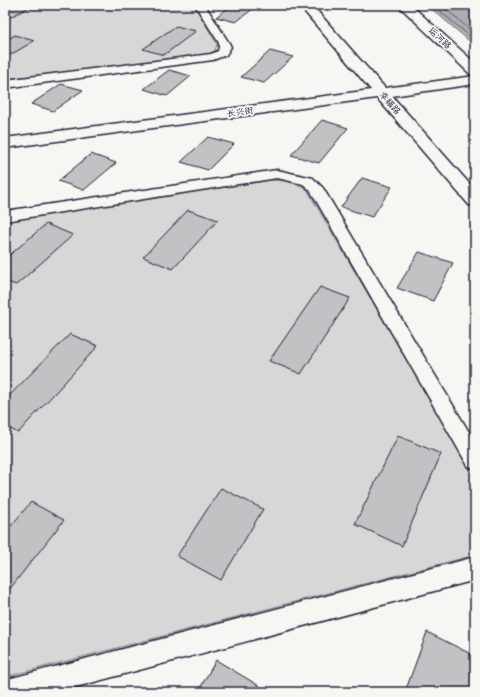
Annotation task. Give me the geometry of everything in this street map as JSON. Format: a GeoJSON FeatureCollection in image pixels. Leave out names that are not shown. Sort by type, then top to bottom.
{"type":"FeatureCollection","features":[{"type":"Feature","properties":{"kind":"street"},"geometry":{"type":"LineString","coordinates":[[5,84],[213,57],[222,53],[225,47],[224,42],[200,5]]}},
{"type":"Feature","properties":{"kind":"street","name":"幸福路"},"geometry":{"type":"LineString","coordinates":[[305,5],[475,201]]}},
{"type":"Feature","properties":{"kind":"street","name":"运河路"},"geometry":{"type":"LineString","coordinates":[[404,5],[475,72]]}},
{"type":"Feature","properties":{"kind":"street","name":"长兴街"},"geometry":{"type":"LineString","coordinates":[[5,143],[378,90],[475,72]]}},
{"type":"Feature","properties":{"kind":"street","name":"长兴街"},"geometry":{"type":"LineString","coordinates":[[5,136],[378,90],[475,80]]}},
{"type":"Feature","properties":{"kind":"street"},"geometry":{"type":"LineString","coordinates":[[5,216],[277,174],[308,181],[316,188],[475,460]]}},
{"type":"Feature","properties":{"kind":"street"},"geometry":{"type":"LineString","coordinates":[[8,692],[475,568]]}},
{"type":"Feature","properties":{"kind":"shaded area"},"geometry":{"type":"Polygon","coordinates":[[[5,5],[194,5],[217,44],[215,51],[204,56],[5,79],[5,5]]]}},
{"type":"Feature","properties":{"kind":"shaded area"},"geometry":{"type":"Polygon","coordinates":[[[271,180],[288,181],[306,188],[475,477],[475,555],[5,677],[5,221],[271,180]]]}},
{"type":"Feature","properties":{"kind":"water"},"geometry":{"type":"Polygon","coordinates":[[[427,5],[475,5],[475,46],[427,5]]]}},
{"type":"Feature","properties":{"kind":"building"},"geometry":{"type":"Polygon","coordinates":[[[11,5],[33,5],[5,20],[5,8],[11,5]]]}},
{"type":"Feature","properties":{"kind":"building"},"geometry":{"type":"Polygon","coordinates":[[[232,5],[246,5],[255,7],[236,22],[216,17],[232,5]]]}},
{"type":"Feature","properties":{"kind":"building"},"geometry":{"type":"Polygon","coordinates":[[[176,26],[196,31],[164,55],[143,49],[176,26]]]}},
{"type":"Feature","properties":{"kind":"building"},"geometry":{"type":"Polygon","coordinates":[[[15,35],[34,41],[5,58],[5,41],[15,35]]]}},
{"type":"Feature","properties":{"kind":"building"},"geometry":{"type":"Polygon","coordinates":[[[270,51],[293,57],[264,83],[241,77],[270,51]]]}},
{"type":"Feature","properties":{"kind":"building"},"geometry":{"type":"Polygon","coordinates":[[[169,70],[191,76],[167,96],[144,89],[169,70]]]}},
{"type":"Feature","properties":{"kind":"building"},"geometry":{"type":"Polygon","coordinates":[[[61,84],[83,90],[53,111],[31,104],[61,84]]]}},
{"type":"Feature","properties":{"kind":"building"},"geometry":{"type":"Polygon","coordinates":[[[322,120],[348,128],[319,163],[291,155],[322,120]]]}},
{"type":"Feature","properties":{"kind":"building"},"geometry":{"type":"Polygon","coordinates":[[[208,137],[234,144],[208,170],[181,162],[208,137]]]}},
{"type":"Feature","properties":{"kind":"building"},"geometry":{"type":"Polygon","coordinates":[[[91,154],[116,163],[84,190],[58,181],[91,154]]]}},
{"type":"Feature","properties":{"kind":"building"},"geometry":{"type":"Polygon","coordinates":[[[362,178],[392,187],[372,217],[341,207],[362,178]]]}},
{"type":"Feature","properties":{"kind":"building"},"geometry":{"type":"Polygon","coordinates":[[[188,210],[218,220],[173,269],[143,257],[188,210]]]}},
{"type":"Feature","properties":{"kind":"building"},"geometry":{"type":"Polygon","coordinates":[[[46,224],[73,235],[16,285],[5,281],[5,259],[46,224]]]}},
{"type":"Feature","properties":{"kind":"building"},"geometry":{"type":"Polygon","coordinates":[[[419,252],[453,263],[433,301],[397,288],[419,252]]]}},
{"type":"Feature","properties":{"kind":"building"},"geometry":{"type":"Polygon","coordinates":[[[320,287],[350,298],[301,374],[269,361],[320,287]]]}},
{"type":"Feature","properties":{"kind":"building"},"geometry":{"type":"Polygon","coordinates":[[[70,334],[98,346],[18,433],[5,426],[5,400],[70,334]]]}},
{"type":"Feature","properties":{"kind":"building"},"geometry":{"type":"Polygon","coordinates":[[[398,436],[441,454],[402,546],[355,524],[398,436]]]}},
{"type":"Feature","properties":{"kind":"building"},"geometry":{"type":"Polygon","coordinates":[[[221,488],[263,509],[221,580],[177,556],[221,488]]]}},
{"type":"Feature","properties":{"kind":"building"},"geometry":{"type":"Polygon","coordinates":[[[31,502],[64,520],[5,595],[5,533],[31,502]]]}},
{"type":"Feature","properties":{"kind":"building"},"geometry":{"type":"Polygon","coordinates":[[[427,632],[475,656],[475,681],[472,692],[405,692],[427,632]]]}},
{"type":"Feature","properties":{"kind":"building"},"geometry":{"type":"Polygon","coordinates":[[[216,660],[266,690],[265,692],[198,692],[216,660]]]}}]}
